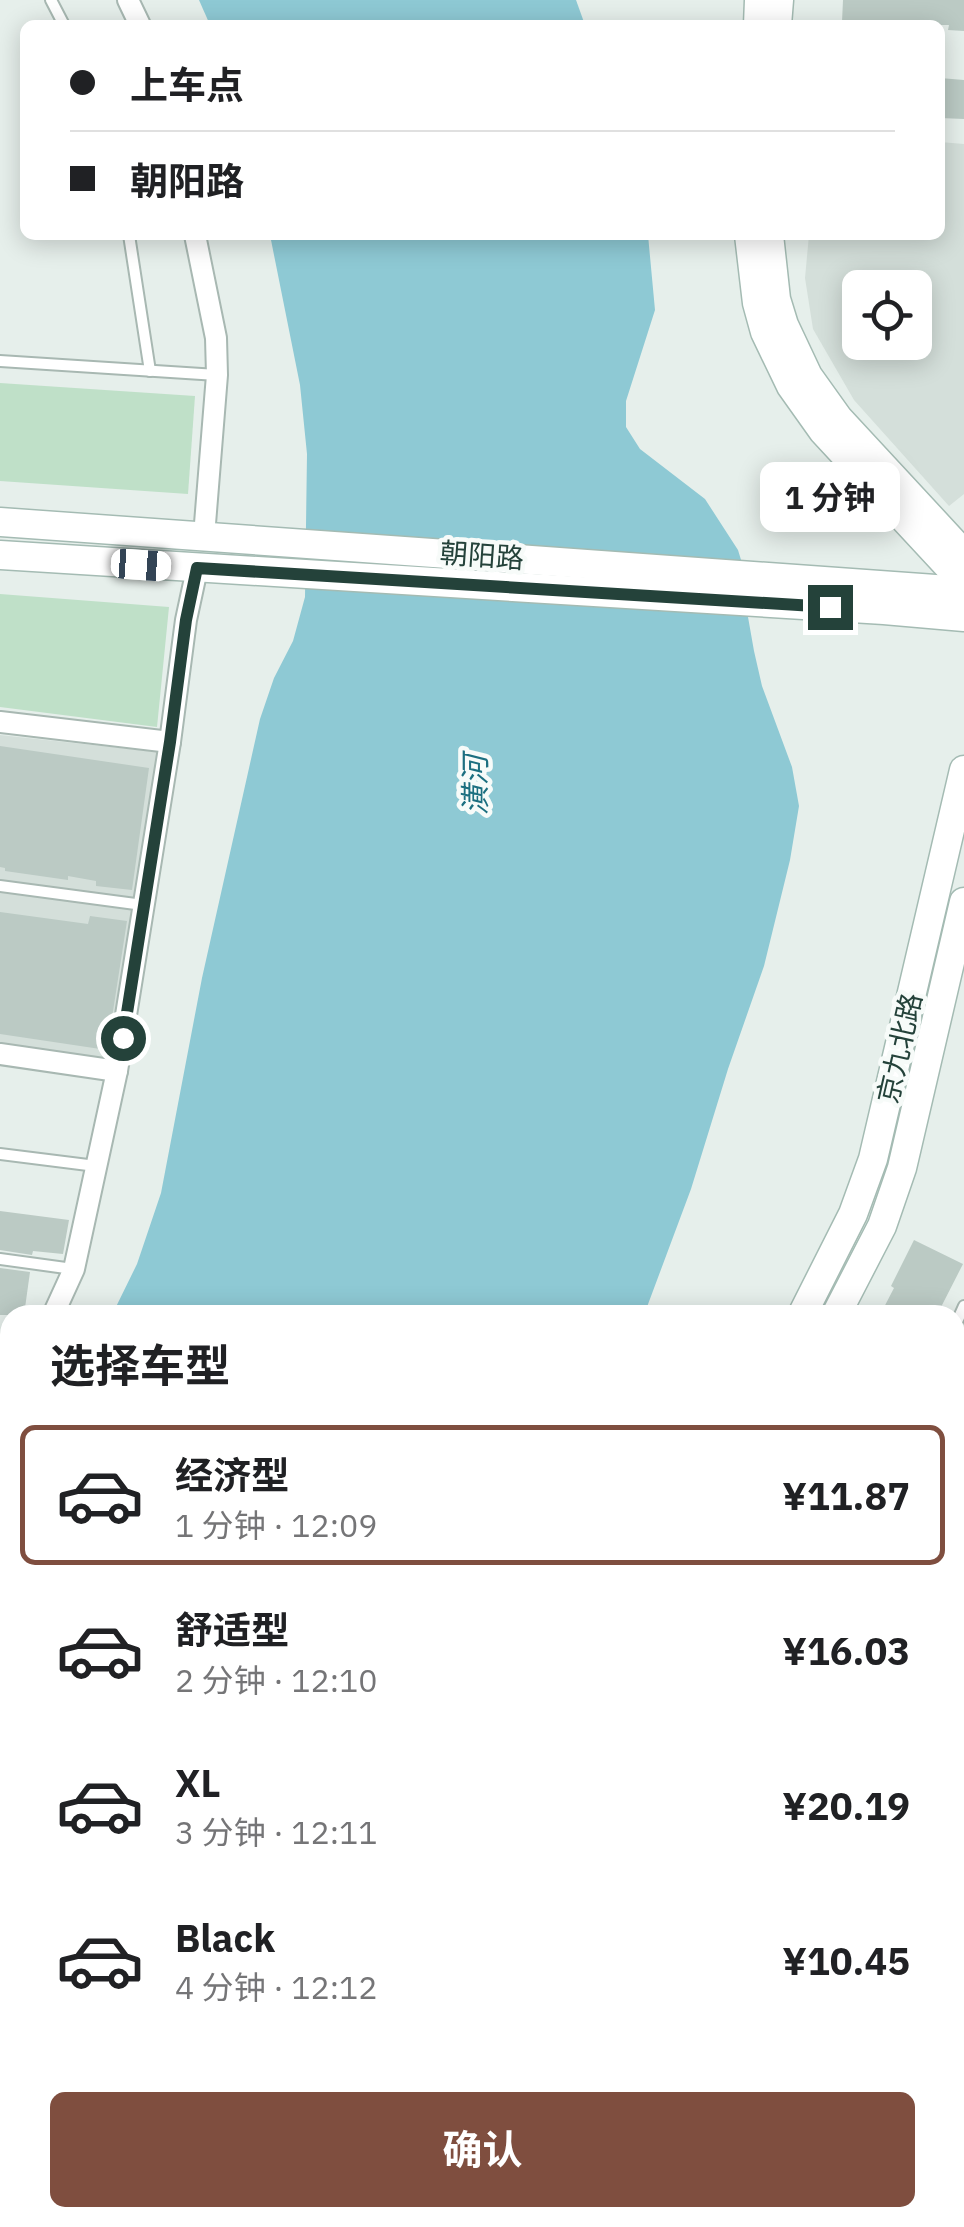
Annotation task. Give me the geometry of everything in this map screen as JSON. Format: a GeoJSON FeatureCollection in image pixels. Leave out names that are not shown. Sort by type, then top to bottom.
{"type":"FeatureCollection","features":[{"type":"Feature","properties":{"kind":"main road"},"geometry":{"type":"LineString","coordinates":[[750,240],[757,303],[771,346],[791,386],[824,430],[964,583]]}},
{"type":"Feature","properties":{"kind":"main road"},"geometry":{"type":"LineString","coordinates":[[770,240],[776,298],[794,351],[808,376],[838,418],[964,554]]}},
{"type":"Feature","properties":{"kind":"main road","name":"朝阳路"},"geometry":{"type":"LineString","coordinates":[[0,522],[260,540],[802,591],[964,617]]}},
{"type":"Feature","properties":{"kind":"main road","name":"朝阳路"},"geometry":{"type":"LineString","coordinates":[[0,555],[255,572],[802,591],[964,591]]}},
{"type":"Feature","properties":{"kind":"main road","name":"京九北路"},"geometry":{"type":"LineString","coordinates":[[807,1305],[854,1214],[873,1160],[964,770]]}},
{"type":"Feature","properties":{"kind":"main road","name":"京九北路"},"geometry":{"type":"LineString","coordinates":[[841,1305],[882,1226],[902,1168],[963,911]]}},
{"type":"Feature","properties":{"kind":"street"},"geometry":{"type":"LineString","coordinates":[[196,240],[216,338],[204,536]]}},
{"type":"Feature","properties":{"kind":"street"},"geometry":{"type":"LineString","coordinates":[[57,1305],[74,1268],[118,1071],[197,568]]}},
{"type":"Feature","properties":{"kind":"street"},"geometry":{"type":"LineString","coordinates":[[0,722],[170,742]]}},
{"type":"Feature","properties":{"kind":"street"},"geometry":{"type":"LineString","coordinates":[[0,1054],[118,1071]]}},
{"type":"Feature","properties":{"kind":"lane"},"geometry":{"type":"LineString","coordinates":[[130,240],[150,371]]}},
{"type":"Feature","properties":{"kind":"lane"},"geometry":{"type":"LineString","coordinates":[[0,361],[216,376]]}},
{"type":"Feature","properties":{"kind":"lane"},"geometry":{"type":"LineString","coordinates":[[0,886],[144,905]]}},
{"type":"Feature","properties":{"kind":"lane"},"geometry":{"type":"LineString","coordinates":[[0,1154],[96,1166]]}},
{"type":"Feature","properties":{"kind":"lane"},"geometry":{"type":"LineString","coordinates":[[0,1259],[74,1268]]}},
{"type":"Feature","properties":{"kind":"shaded area"},"geometry":{"type":"Polygon","coordinates":[[[945,142],[964,144],[964,494],[949,506],[854,400],[813,329],[805,278],[809,240],[945,240],[945,142]]]}},
{"type":"Feature","properties":{"kind":"shaded area"},"geometry":{"type":"Polygon","coordinates":[[[0,735],[157,752],[112,1065],[0,1048],[0,735]]]}},
{"type":"Feature","properties":{"kind":"green space"},"geometry":{"type":"Polygon","coordinates":[[[0,383],[195,396],[188,494],[0,481],[0,383]]]}},
{"type":"Feature","properties":{"kind":"green space"},"geometry":{"type":"Polygon","coordinates":[[[0,594],[169,607],[157,727],[0,707],[0,594]]]}},
{"type":"Feature","properties":{"kind":"water"},"geometry":{"type":"Polygon","coordinates":[[[199,0],[576,0],[583,20],[208,20],[199,0]]]}},
{"type":"Feature","properties":{"kind":"water","name":"潢河"},"geometry":{"type":"Polygon","coordinates":[[[271,240],[648,240],[655,310],[626,401],[626,427],[640,449],[705,499],[738,550],[762,686],[792,767],[799,806],[764,966],[691,1189],[648,1305],[117,1305],[137,1264],[161,1193],[202,978],[260,719],[274,678],[293,641],[305,597],[307,454],[300,385],[271,240]]]}},
{"type":"Feature","properties":{"kind":"building"},"geometry":{"type":"Polygon","coordinates":[[[843,0],[964,0],[964,31],[948,30],[945,20],[842,20],[843,0]]]}},
{"type":"Feature","properties":{"kind":"building"},"geometry":{"type":"Polygon","coordinates":[[[945,78],[964,80],[964,119],[945,118],[945,78]]]}},
{"type":"Feature","properties":{"kind":"building"},"geometry":{"type":"Polygon","coordinates":[[[0,746],[149,768],[132,890],[96,886],[96,881],[68,876],[68,880],[5,871],[0,867],[0,746]]]}},
{"type":"Feature","properties":{"kind":"building"},"geometry":{"type":"Polygon","coordinates":[[[0,912],[88,924],[90,916],[127,921],[107,1050],[0,1034],[0,912]]]}},
{"type":"Feature","properties":{"kind":"building"},"geometry":{"type":"Polygon","coordinates":[[[0,1211],[69,1220],[63,1254],[0,1250],[0,1211]]]}},
{"type":"Feature","properties":{"kind":"building"},"geometry":{"type":"Polygon","coordinates":[[[914,1240],[963,1264],[942,1305],[885,1305],[894,1288],[891,1286],[914,1240]]]}},
{"type":"Feature","properties":{"kind":"building"},"geometry":{"type":"Polygon","coordinates":[[[0,1268],[30,1272],[25,1305],[0,1305],[0,1268]]]}},
{"type":"Feature","properties":{"kind":"route"},"geometry":{"type":"LineString","coordinates":[[123,1038],[197,568],[830,607]]}}]}
